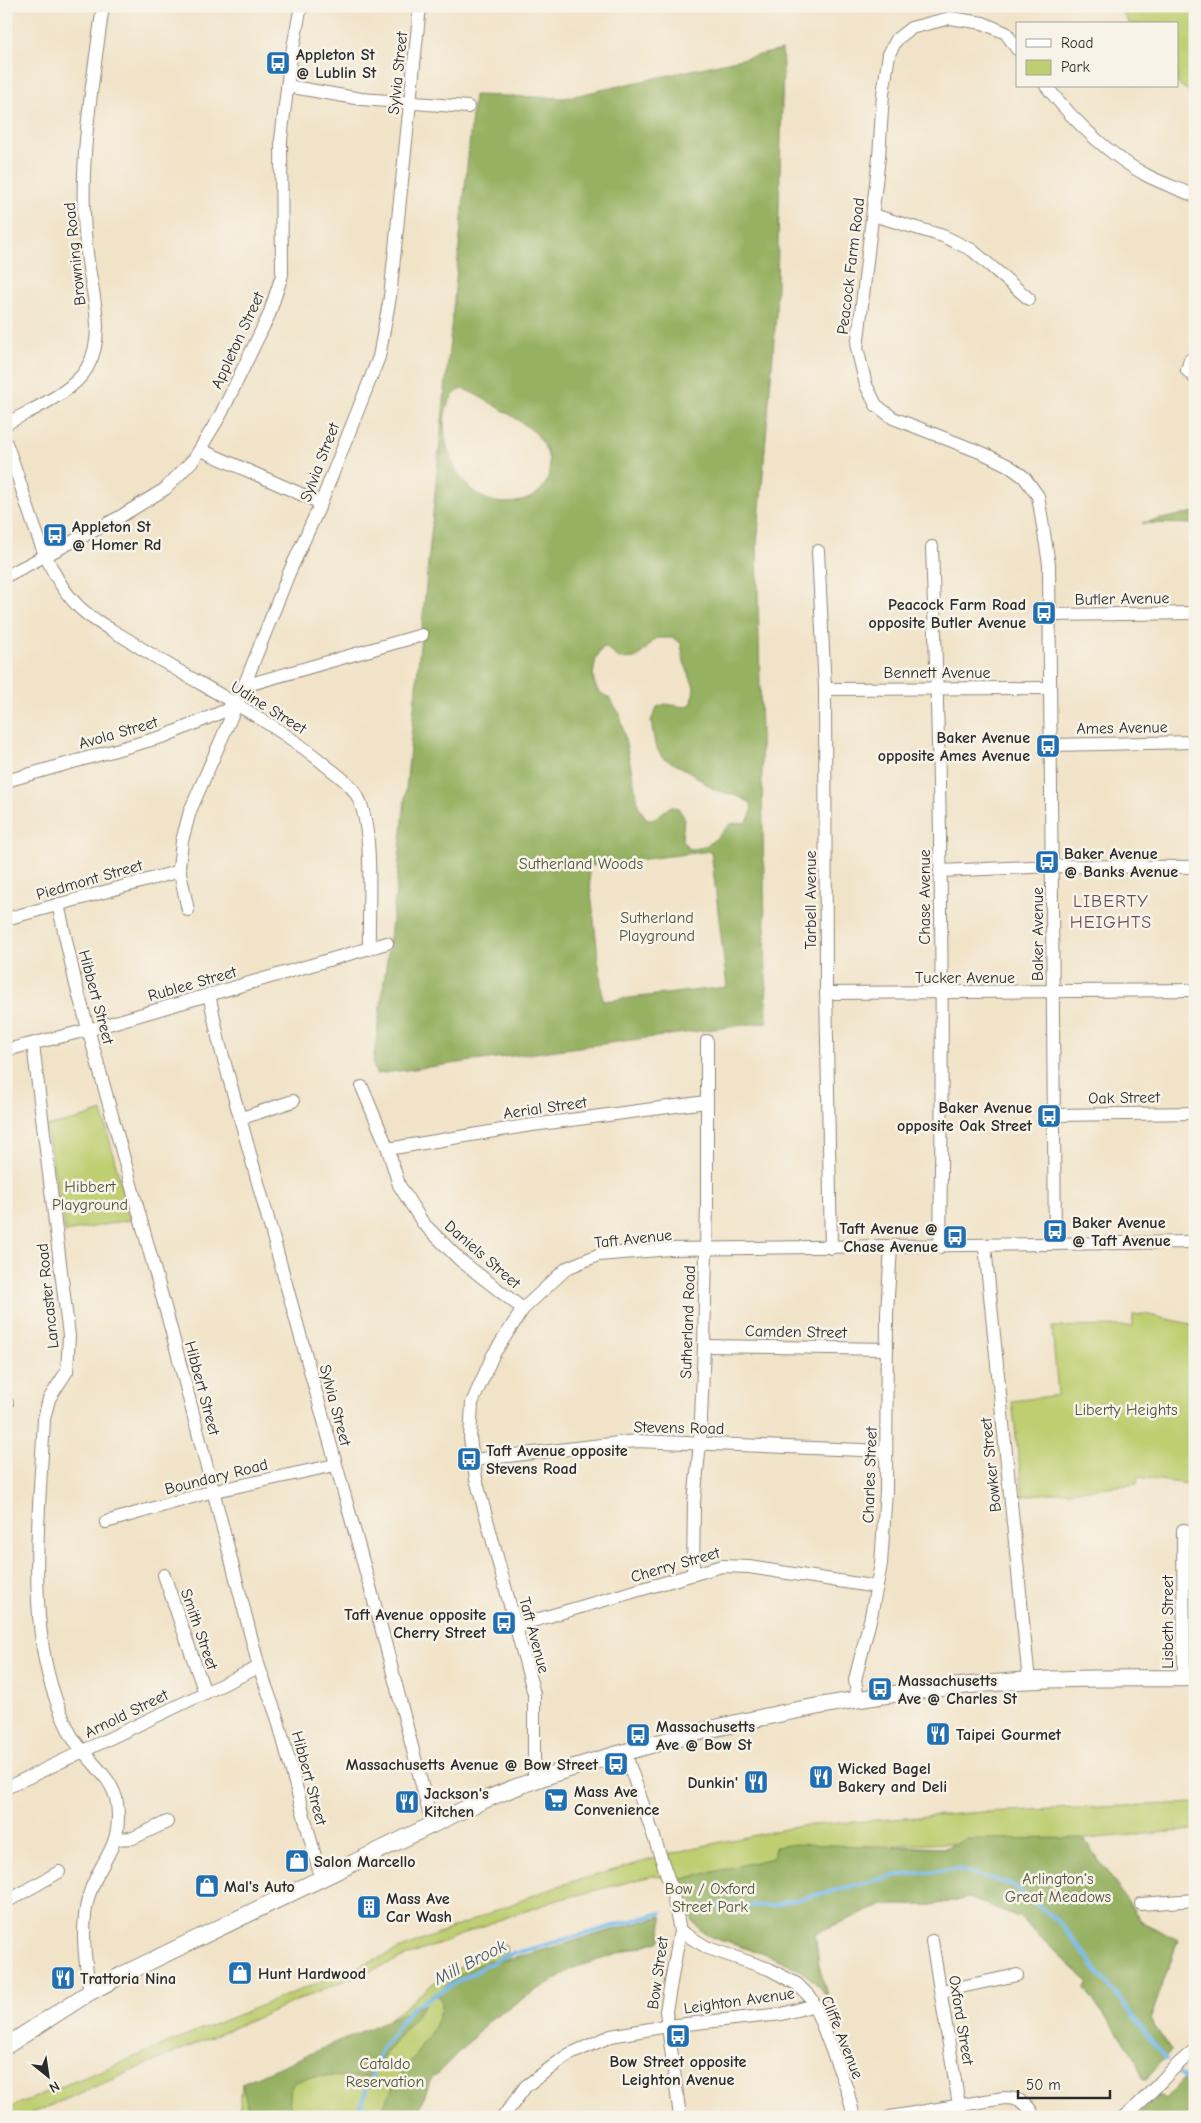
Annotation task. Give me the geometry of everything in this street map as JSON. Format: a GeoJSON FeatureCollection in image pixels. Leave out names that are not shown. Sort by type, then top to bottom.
{"type":"FeatureCollection","features":[{"type":"Feature","properties":{"kind":"main road"},"geometry":{"type":"LineString","coordinates":[[6,2046],[90,1992],[432,1824],[534,1779],[734,1722],[858,1700],[945,1688],[1029,1681],[1189,1678]]}},
{"type":"Feature","properties":{"kind":"street","name":"Browning Road"},"geometry":{"type":"LineString","coordinates":[[6,424],[74,384],[87,368],[95,347],[96,302],[89,268],[83,221],[84,163],[103,6]]}},
{"type":"Feature","properties":{"kind":"street","name":"Appleton Street"},"geometry":{"type":"LineString","coordinates":[[6,576],[118,518],[157,495],[183,473],[201,450],[265,324],[280,282],[283,252],[280,159],[287,86],[301,6]]}},
{"type":"Feature","properties":{"kind":"street","name":"Sylvia Street"},"geometry":{"type":"LineString","coordinates":[[188,910],[180,870],[182,841],[190,811],[236,706],[289,573],[321,503],[379,357],[390,297],[420,6]]}},
{"type":"Feature","properties":{"kind":"street","name":"Peacock Farm Road"},"geometry":{"type":"LineString","coordinates":[[1016,48],[1006,33],[983,23],[950,18],[911,28],[897,39],[889,54],[883,94],[873,215],[857,348],[866,385],[876,405],[893,418],[985,454],[1024,477],[1038,496],[1049,564]]}},
{"type":"Feature","properties":{"kind":"street"},"geometry":{"type":"LineString","coordinates":[[287,86],[354,98],[468,107]]}},
{"type":"Feature","properties":{"kind":"street"},"geometry":{"type":"LineString","coordinates":[[1048,88],[1070,116],[1103,147],[1145,174],[1195,196]]}},
{"type":"Feature","properties":{"kind":"street"},"geometry":{"type":"LineString","coordinates":[[873,215],[934,232],[972,250],[1029,299]]}},
{"type":"Feature","properties":{"kind":"street"},"geometry":{"type":"LineString","coordinates":[[1195,357],[1190,360],[1187,370],[1195,378]]}},
{"type":"Feature","properties":{"kind":"street","name":"Udine Street"},"geometry":{"type":"LineString","coordinates":[[6,443],[46,555],[67,592],[84,611],[156,658],[312,754],[352,788],[360,801],[366,824],[369,949]]}},
{"type":"Feature","properties":{"kind":"street"},"geometry":{"type":"LineString","coordinates":[[201,450],[321,503]]}},
{"type":"Feature","properties":{"kind":"street","name":"Chase Avenue"},"geometry":{"type":"LineString","coordinates":[[932,547],[937,688],[940,871],[940,1247]]}},
{"type":"Feature","properties":{"kind":"street","name":"Tarbell Avenue"},"geometry":{"type":"LineString","coordinates":[[818,551],[825,689],[826,994],[831,1248]]}},
{"type":"Feature","properties":{"kind":"street","name":"Baker Avenue"},"geometry":{"type":"LineString","coordinates":[[1049,564],[1055,1244]]}},
{"type":"Feature","properties":{"kind":"street","name":"Butler Avenue"},"geometry":{"type":"LineString","coordinates":[[1050,615],[1195,613]]}},
{"type":"Feature","properties":{"kind":"street"},"geometry":{"type":"LineString","coordinates":[[244,686],[422,635]]}},
{"type":"Feature","properties":{"kind":"street","name":"Bennett Avenue"},"geometry":{"type":"LineString","coordinates":[[825,689],[1050,688]]}},
{"type":"Feature","properties":{"kind":"street","name":"Avola Street"},"geometry":{"type":"LineString","coordinates":[[6,781],[165,736],[236,706]]}},
{"type":"Feature","properties":{"kind":"street","name":"Ames Avenue"},"geometry":{"type":"LineString","coordinates":[[1050,745],[1195,742]]}},
{"type":"Feature","properties":{"kind":"street"},"geometry":{"type":"LineString","coordinates":[[940,871],[1053,866],[1195,867]]}},
{"type":"Feature","properties":{"kind":"street","name":"Piedmont Street"},"geometry":{"type":"LineString","coordinates":[[6,919],[180,870]]}},
{"type":"Feature","properties":{"kind":"street","name":"Hibbert Street"},"geometry":{"type":"LineString","coordinates":[[58,904],[88,1030],[214,1492],[259,1667],[277,1717],[321,1878]]}},
{"type":"Feature","properties":{"kind":"street","name":"Rublee Street"},"geometry":{"type":"LineString","coordinates":[[6,1050],[88,1030],[387,943]]}},
{"type":"Feature","properties":{"kind":"street","name":"Tucker Avenue"},"geometry":{"type":"LineString","coordinates":[[826,994],[1195,990]]}},
{"type":"Feature","properties":{"kind":"street","name":"Sylvia Street"},"geometry":{"type":"LineString","coordinates":[[209,994],[219,1042],[242,1118],[335,1465],[380,1623],[432,1824]]}},
{"type":"Feature","properties":{"kind":"street","name":"Sutherland Road"},"geometry":{"type":"LineString","coordinates":[[693,1574],[694,1502],[700,1443],[704,1346],[707,1041]]}},
{"type":"Feature","properties":{"kind":"street","name":"Lancaster Road"},"geometry":{"type":"LineString","coordinates":[[33,1044],[69,1336],[67,1371],[49,1399],[44,1419],[38,1586],[44,1651],[55,1696],[72,1736],[114,1792],[119,1827],[116,1839],[90,1892],[87,1905],[85,1956],[90,1992]]}},
{"type":"Feature","properties":{"kind":"street","name":"Daniels Street"},"geometry":{"type":"LineString","coordinates":[[362,1087],[388,1149],[399,1185],[423,1223],[460,1260],[523,1309]]}},
{"type":"Feature","properties":{"kind":"street"},"geometry":{"type":"LineString","coordinates":[[242,1118],[293,1101]]}},
{"type":"Feature","properties":{"kind":"street","name":"Aerial Street"},"geometry":{"type":"LineString","coordinates":[[388,1149],[526,1126],[706,1102]]}},
{"type":"Feature","properties":{"kind":"street","name":"Oak Street"},"geometry":{"type":"LineString","coordinates":[[1054,1115],[1195,1113]]}},
{"type":"Feature","properties":{"kind":"street","name":"Taft Avenue"},"geometry":{"type":"LineString","coordinates":[[534,1779],[534,1694],[473,1460],[470,1438],[472,1403],[493,1355],[523,1309],[567,1268],[598,1255],[660,1250],[1195,1242]]}},
{"type":"Feature","properties":{"kind":"street","name":"Bowker Street"},"geometry":{"type":"LineString","coordinates":[[985,1246],[1029,1681]]}},
{"type":"Feature","properties":{"kind":"street","name":"Charles Street"},"geometry":{"type":"LineString","coordinates":[[858,1700],[855,1680],[882,1564],[886,1451],[887,1313],[891,1247]]}},
{"type":"Feature","properties":{"kind":"street","name":"Camden Street"},"geometry":{"type":"LineString","coordinates":[[704,1346],[887,1349]]}},
{"type":"Feature","properties":{"kind":"street","name":"Stevens Road"},"geometry":{"type":"LineString","coordinates":[[473,1460],[636,1441],[886,1451]]}},
{"type":"Feature","properties":{"kind":"street","name":"Boundary Road"},"geometry":{"type":"LineString","coordinates":[[106,1522],[214,1492],[335,1465]]}},
{"type":"Feature","properties":{"kind":"street","name":"Lisbeth Street"},"geometry":{"type":"LineString","coordinates":[[1189,1678],[1183,1530],[1195,1532]]}},
{"type":"Feature","properties":{"kind":"street","name":"Cherry Street"},"geometry":{"type":"LineString","coordinates":[[515,1626],[722,1566],[742,1566],[877,1587]]}},
{"type":"Feature","properties":{"kind":"street","name":"Smith Street"},"geometry":{"type":"LineString","coordinates":[[164,1575],[205,1693]]}},
{"type":"Feature","properties":{"kind":"street","name":"Arnold Street"},"geometry":{"type":"LineString","coordinates":[[6,1788],[259,1667]]}},
{"type":"Feature","properties":{"kind":"street","name":"Bow Street"},"geometry":{"type":"LineString","coordinates":[[625,1752],[672,1890],[680,1931],[667,1996],[667,2026],[680,2117]]}},
{"type":"Feature","properties":{"kind":"street"},"geometry":{"type":"LineString","coordinates":[[116,1839],[133,1838],[168,1822]]}},
{"type":"Feature","properties":{"kind":"street"},"geometry":{"type":"LineString","coordinates":[[6,1902],[59,1872]]}},
{"type":"Feature","properties":{"kind":"street"},"geometry":{"type":"LineString","coordinates":[[1140,1904],[1195,1900]]}},
{"type":"Feature","properties":{"kind":"street","name":"Cliffe Avenue"},"geometry":{"type":"LineString","coordinates":[[680,1931],[708,1948],[769,1969],[797,1984],[815,2005],[847,2089],[854,2117]]}},
{"type":"Feature","properties":{"kind":"street","name":"Oxford Street"},"geometry":{"type":"LineString","coordinates":[[932,1941],[942,1991],[959,2105]]}},
{"type":"Feature","properties":{"kind":"street"},"geometry":{"type":"LineString","coordinates":[[942,1991],[1017,1974]]}},
{"type":"Feature","properties":{"kind":"street","name":"Leighton Avenue"},"geometry":{"type":"LineString","coordinates":[[502,2117],[526,2086],[568,2055],[611,2036],[667,2026],[782,2014],[815,2005]]}},
{"type":"Feature","properties":{"kind":"street"},"geometry":{"type":"LineString","coordinates":[[1123,2117],[1142,2102],[1185,2057],[1195,2050]]}},
{"type":"Feature","properties":{"kind":"street"},"geometry":{"type":"LineString","coordinates":[[890,2117],[1013,2098],[1028,2106],[1034,2117]]}},
{"type":"Feature","properties":{"kind":"green space"},"geometry":{"type":"Polygon","coordinates":[[[1120,6],[1195,6],[1195,95],[1178,84],[1178,22],[1128,22],[1120,6]]]}},
{"type":"Feature","properties":{"kind":"green space","name":"Sutherland Woods"},"geometry":{"type":"Polygon","coordinates":[[[782,50],[776,317],[757,545],[767,1022],[376,1074],[373,1064],[396,891],[474,95],[565,98],[782,50]],[[462,389],[451,399],[445,415],[445,436],[450,457],[461,477],[476,493],[496,502],[521,501],[532,497],[546,483],[549,474],[548,454],[543,444],[532,430],[513,417],[489,402],[462,389]],[[657,638],[637,658],[619,659],[603,647],[596,658],[593,675],[595,685],[598,691],[609,698],[620,714],[639,808],[646,818],[653,820],[671,806],[678,808],[684,817],[682,840],[689,849],[702,847],[717,838],[730,824],[747,822],[752,811],[751,803],[740,797],[713,789],[690,772],[662,757],[655,745],[651,721],[657,707],[665,704],[685,707],[692,703],[694,687],[684,662],[681,643],[673,638],[657,638]],[[711,851],[588,866],[603,1001],[727,987],[711,851]]]}},
{"type":"Feature","properties":{"kind":"green space"},"geometry":{"type":"Polygon","coordinates":[[[1195,512],[1195,524],[1142,523],[1195,512]]]}},
{"type":"Feature","properties":{"kind":"green space","name":"Hibbert Playground"},"geometry":{"type":"Polygon","coordinates":[[[102,1111],[130,1220],[65,1232],[46,1127],[76,1120],[102,1111]]]}},
{"type":"Feature","properties":{"kind":"green space","name":"Liberty Heights"},"geometry":{"type":"Polygon","coordinates":[[[1144,1314],[1195,1325],[1195,1485],[1138,1477],[1137,1484],[1023,1496],[1012,1401],[1058,1395],[1052,1327],[1133,1326],[1133,1315],[1144,1314]]]}},
{"type":"Feature","properties":{"kind":"green space","name":"Arlington's Great Meadows"},"geometry":{"type":"Polygon","coordinates":[[[1195,1803],[1195,1830],[1084,1839],[1142,1922],[1178,1940],[1150,2020],[1171,2050],[1144,2081],[1134,2055],[1085,1989],[1088,1982],[1019,1917],[969,1898],[931,1905],[883,1905],[815,1933],[819,1966],[829,2003],[819,1987],[807,1975],[792,1965],[704,1933],[690,1916],[678,1880],[680,1879],[652,1876],[561,1899],[496,1921],[329,1987],[24,2117],[6,2117],[6,2109],[554,1887],[692,1848],[800,1826],[983,1812],[1195,1803]],[[954,1843],[894,1845],[894,1846],[945,1848],[954,1843]]]}},
{"type":"Feature","properties":{"kind":"green space","name":"Arlington's Great Meadows"},"geometry":{"type":"Polygon","coordinates":[[[1083,1838],[1142,1922],[1178,1940],[1150,2020],[1171,2050],[1144,2081],[1134,2055],[1085,1989],[1088,1982],[1019,1917],[969,1898],[931,1905],[883,1905],[815,1933],[819,1966],[829,2003],[820,1988],[794,1967],[778,1959],[711,1937],[704,1932],[698,1927],[689,1913],[678,1880],[773,1858],[775,1847],[796,1844],[945,1848],[968,1839],[1083,1838]]]}},
{"type":"Feature","properties":{"kind":"green space","name":"Cataldo Reservation"},"geometry":{"type":"Polygon","coordinates":[[[662,1916],[661,1940],[573,1968],[493,2017],[430,2081],[417,2117],[239,2117],[242,2083],[386,2022],[440,1978],[505,1944],[509,1960],[662,1916]]]}},
{"type":"Feature","properties":{"kind":"green space"},"geometry":{"type":"Polygon","coordinates":[[[662,1916],[661,1940],[573,1968],[493,2017],[430,2081],[417,2117],[379,2117],[396,2082],[426,2040],[439,2016],[440,1996],[433,1996],[461,1974],[488,1960],[508,1960],[662,1916]]]}},
{"type":"Feature","properties":{"kind":"green space"},"geometry":{"type":"Polygon","coordinates":[[[425,2004],[368,2076],[311,2077],[299,2081],[291,2088],[289,2099],[295,2117],[250,2117],[242,2083],[425,2004]]]}},
{"type":"Feature","properties":{"kind":"green space"},"geometry":{"type":"Polygon","coordinates":[[[1195,2066],[1195,2117],[1134,2117],[1160,2095],[1165,2099],[1195,2066]]]}},
{"type":"Feature","properties":{"kind":"waterway"},"geometry":{"type":"LineString","coordinates":[[694,1909],[725,1905],[771,1906],[893,1876],[956,1869],[1013,1885],[1062,1925],[1166,2059]]}},
{"type":"Feature","properties":{"kind":"waterway","name":"Mill Brook"},"geometry":{"type":"LineString","coordinates":[[357,2117],[381,2050],[411,2008],[502,1957],[661,1913]]}},
{"type":"Feature","properties":{"kind":"waterway","name":"Mill Brook"},"geometry":{"type":"LineString","coordinates":[[1180,2074],[1195,2085]]}},
{"type":"Feature","properties":{"kind":"place","name":"Appleton St @ Lublin St"},"geometry":{"type":"Point","coordinates":[278,63]}},
{"type":"Feature","properties":{"kind":"place","name":"Appleton St @ Homer Rd"},"geometry":{"type":"Point","coordinates":[55,535]}},
{"type":"Feature","properties":{"kind":"place","name":"Peacock Farm Road opposite Butler Avenue"},"geometry":{"type":"Point","coordinates":[1044,613]}},
{"type":"Feature","properties":{"kind":"place","name":"Baker Avenue opposite Ames Avenue"},"geometry":{"type":"Point","coordinates":[1048,746]}},
{"type":"Feature","properties":{"kind":"place","name":"Baker Avenue @ Banks Avenue"},"geometry":{"type":"Point","coordinates":[1047,862]}},
{"type":"Feature","properties":{"kind":"place","name":"Baker Avenue opposite Oak Street"},"geometry":{"type":"Point","coordinates":[1049,1116]}},
{"type":"Feature","properties":{"kind":"place","name":"Baker Avenue @ Taft Avenue"},"geometry":{"type":"Point","coordinates":[1055,1231]}},
{"type":"Feature","properties":{"kind":"place","name":"Taft Avenue @ Chase Avenue"},"geometry":{"type":"Point","coordinates":[955,1237]}},
{"type":"Feature","properties":{"kind":"place","name":"Taft Avenue opposite Stevens Road"},"geometry":{"type":"Point","coordinates":[469,1459]}},
{"type":"Feature","properties":{"kind":"place","name":"Taft Avenue opposite Cherry Street"},"geometry":{"type":"Point","coordinates":[504,1623]}},
{"type":"Feature","properties":{"kind":"place","name":"Massachusetts Ave @ Charles St"},"geometry":{"type":"Point","coordinates":[880,1689]}},
{"type":"Feature","properties":{"kind":"place","name":"Taipei Gourmet"},"geometry":{"type":"Point","coordinates":[938,1734]}},
{"type":"Feature","properties":{"kind":"place","name":"Massachusetts Ave @ Bow St"},"geometry":{"type":"Point","coordinates":[638,1735]}},
{"type":"Feature","properties":{"kind":"place","name":"Massachusetts Avenue @ Bow Street"},"geometry":{"type":"Point","coordinates":[616,1764]}},
{"type":"Feature","properties":{"kind":"place","name":"Wicked Bagel Bakery and Deli"},"geometry":{"type":"Point","coordinates":[821,1777]}},
{"type":"Feature","properties":{"kind":"place","name":"Dunkin'"},"geometry":{"type":"Point","coordinates":[756,1782]}},
{"type":"Feature","properties":{"kind":"place","name":"Mass Ave Convenience"},"geometry":{"type":"Point","coordinates":[556,1800]}},
{"type":"Feature","properties":{"kind":"place","name":"Jackson's Kitchen"},"geometry":{"type":"Point","coordinates":[407,1802]}},
{"type":"Feature","properties":{"kind":"place","name":"Salon Marcello"},"geometry":{"type":"Point","coordinates":[297,1861]}},
{"type":"Feature","properties":{"kind":"place","name":"Mal's Auto"},"geometry":{"type":"Point","coordinates":[207,1886]}},
{"type":"Feature","properties":{"kind":"place","name":"Mass Ave Car Wash"},"geometry":{"type":"Point","coordinates":[369,1907]}},
{"type":"Feature","properties":{"kind":"place","name":"Hunt Hardwood"},"geometry":{"type":"Point","coordinates":[240,1973]}},
{"type":"Feature","properties":{"kind":"place","name":"Trattoria Nina"},"geometry":{"type":"Point","coordinates":[63,1978]}},
{"type":"Feature","properties":{"kind":"place","name":"Bow Street opposite Leighton Avenue"},"geometry":{"type":"Point","coordinates":[678,2036]}},
{"type":"Feature","properties":{"kind":"district","name":"LIBERTY HEIGHTS"},"geometry":{"type":"Point","coordinates":[1111,911]}},
{"type":"Feature","properties":{"kind":"park label","name":"Sutherland Playground"},"geometry":{"type":"Point","coordinates":[657,926]}},
{"type":"Feature","properties":{"kind":"park label","name":"Bow / Oxford Street Park"},"geometry":{"type":"Point","coordinates":[710,1897]}}]}
